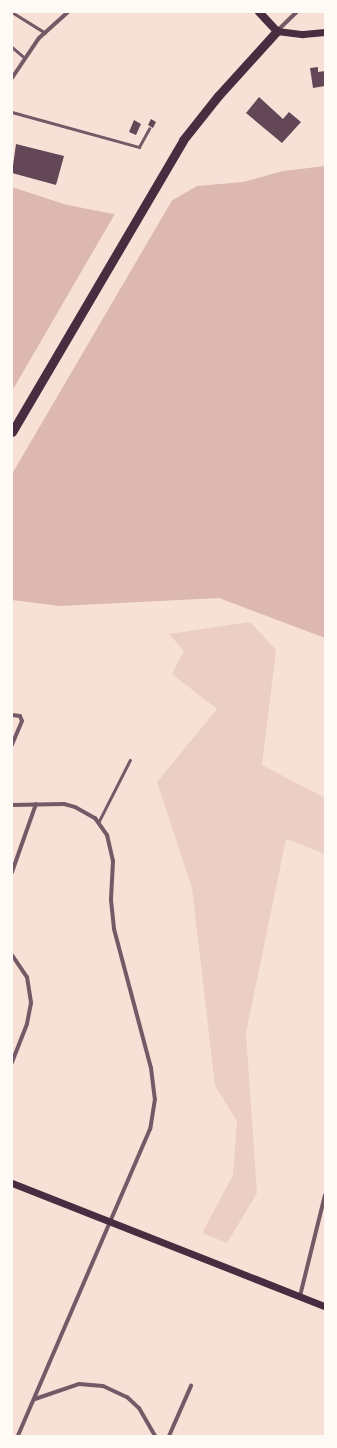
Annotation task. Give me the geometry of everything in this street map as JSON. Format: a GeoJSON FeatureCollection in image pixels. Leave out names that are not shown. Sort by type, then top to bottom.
{"type":"FeatureCollection","features":[{"type":"Feature","properties":{"kind":"highway"},"geometry":{"type":"LineString","coordinates":[[12,432],[183,140],[218,96],[277,31]]}},
{"type":"Feature","properties":{"kind":"main road"},"geometry":{"type":"LineString","coordinates":[[259,12],[277,31],[303,34],[325,32]]}},
{"type":"Feature","properties":{"kind":"main road"},"geometry":{"type":"LineString","coordinates":[[12,1183],[325,1306]]}},
{"type":"Feature","properties":{"kind":"street"},"geometry":{"type":"LineString","coordinates":[[12,78],[24,57],[45,33],[68,12]]}},
{"type":"Feature","properties":{"kind":"street"},"geometry":{"type":"LineString","coordinates":[[277,31],[297,12]]}},
{"type":"Feature","properties":{"kind":"street"},"geometry":{"type":"LineString","coordinates":[[12,715],[20,716],[22,721],[12,745]]}},
{"type":"Feature","properties":{"kind":"street"},"geometry":{"type":"LineString","coordinates":[[12,872],[36,804]]}},
{"type":"Feature","properties":{"kind":"street"},"geometry":{"type":"LineString","coordinates":[[12,805],[36,804],[75,807],[99,821],[108,835],[112,850],[114,929],[151,1068],[155,1099],[150,1129],[18,1436]]}},
{"type":"Feature","properties":{"kind":"street"},"geometry":{"type":"LineString","coordinates":[[12,955],[27,978],[31,1003],[27,1024],[12,1062]]}},
{"type":"Feature","properties":{"kind":"street"},"geometry":{"type":"LineString","coordinates":[[300,1296],[325,1195]]}},
{"type":"Feature","properties":{"kind":"street"},"geometry":{"type":"LineString","coordinates":[[35,1399],[73,1386],[103,1386],[127,1397],[139,1408],[155,1436]]}},
{"type":"Feature","properties":{"kind":"street"},"geometry":{"type":"LineString","coordinates":[[169,1436],[191,1386]]}},
{"type":"Feature","properties":{"kind":"lane"},"geometry":{"type":"LineString","coordinates":[[12,12],[45,33]]}},
{"type":"Feature","properties":{"kind":"lane"},"geometry":{"type":"LineString","coordinates":[[12,47],[24,57]]}},
{"type":"Feature","properties":{"kind":"lane"},"geometry":{"type":"LineString","coordinates":[[12,112],[139,147],[149,130]]}},
{"type":"Feature","properties":{"kind":"lane"},"geometry":{"type":"LineString","coordinates":[[99,821],[130,760]]}},
{"type":"Feature","properties":{"kind":"shaded area"},"geometry":{"type":"Polygon","coordinates":[[[325,166],[325,638],[219,598],[60,606],[12,600],[12,187],[67,205],[140,219],[197,186],[243,182],[283,171],[325,166]]]}},
{"type":"Feature","properties":{"kind":"shaded area"},"geometry":{"type":"Polygon","coordinates":[[[250,622],[276,650],[262,765],[325,798],[325,854],[286,839],[246,1033],[257,1193],[227,1243],[202,1233],[233,1175],[237,1121],[215,1086],[192,888],[157,782],[217,709],[172,674],[184,651],[169,634],[250,622]]]}},
{"type":"Feature","properties":{"kind":"pier"},"geometry":{"type":"Polygon","coordinates":[[[174,197],[12,474],[12,391],[116,212],[140,217],[174,197]]]}},
{"type":"Feature","properties":{"kind":"building"},"geometry":{"type":"Polygon","coordinates":[[[318,67],[318,72],[325,71],[325,86],[313,88],[310,68],[318,67]]]}},
{"type":"Feature","properties":{"kind":"building"},"geometry":{"type":"Polygon","coordinates":[[[259,97],[283,119],[289,112],[301,122],[282,143],[246,113],[259,97]]]}},
{"type":"Feature","properties":{"kind":"building"},"geometry":{"type":"Polygon","coordinates":[[[151,119],[156,122],[153,128],[148,125],[151,119]]]}},
{"type":"Feature","properties":{"kind":"building"},"geometry":{"type":"Polygon","coordinates":[[[134,120],[141,124],[136,135],[129,132],[134,120]]]}},
{"type":"Feature","properties":{"kind":"building"},"geometry":{"type":"Polygon","coordinates":[[[16,144],[64,156],[56,185],[12,173],[16,144]]]}}]}
